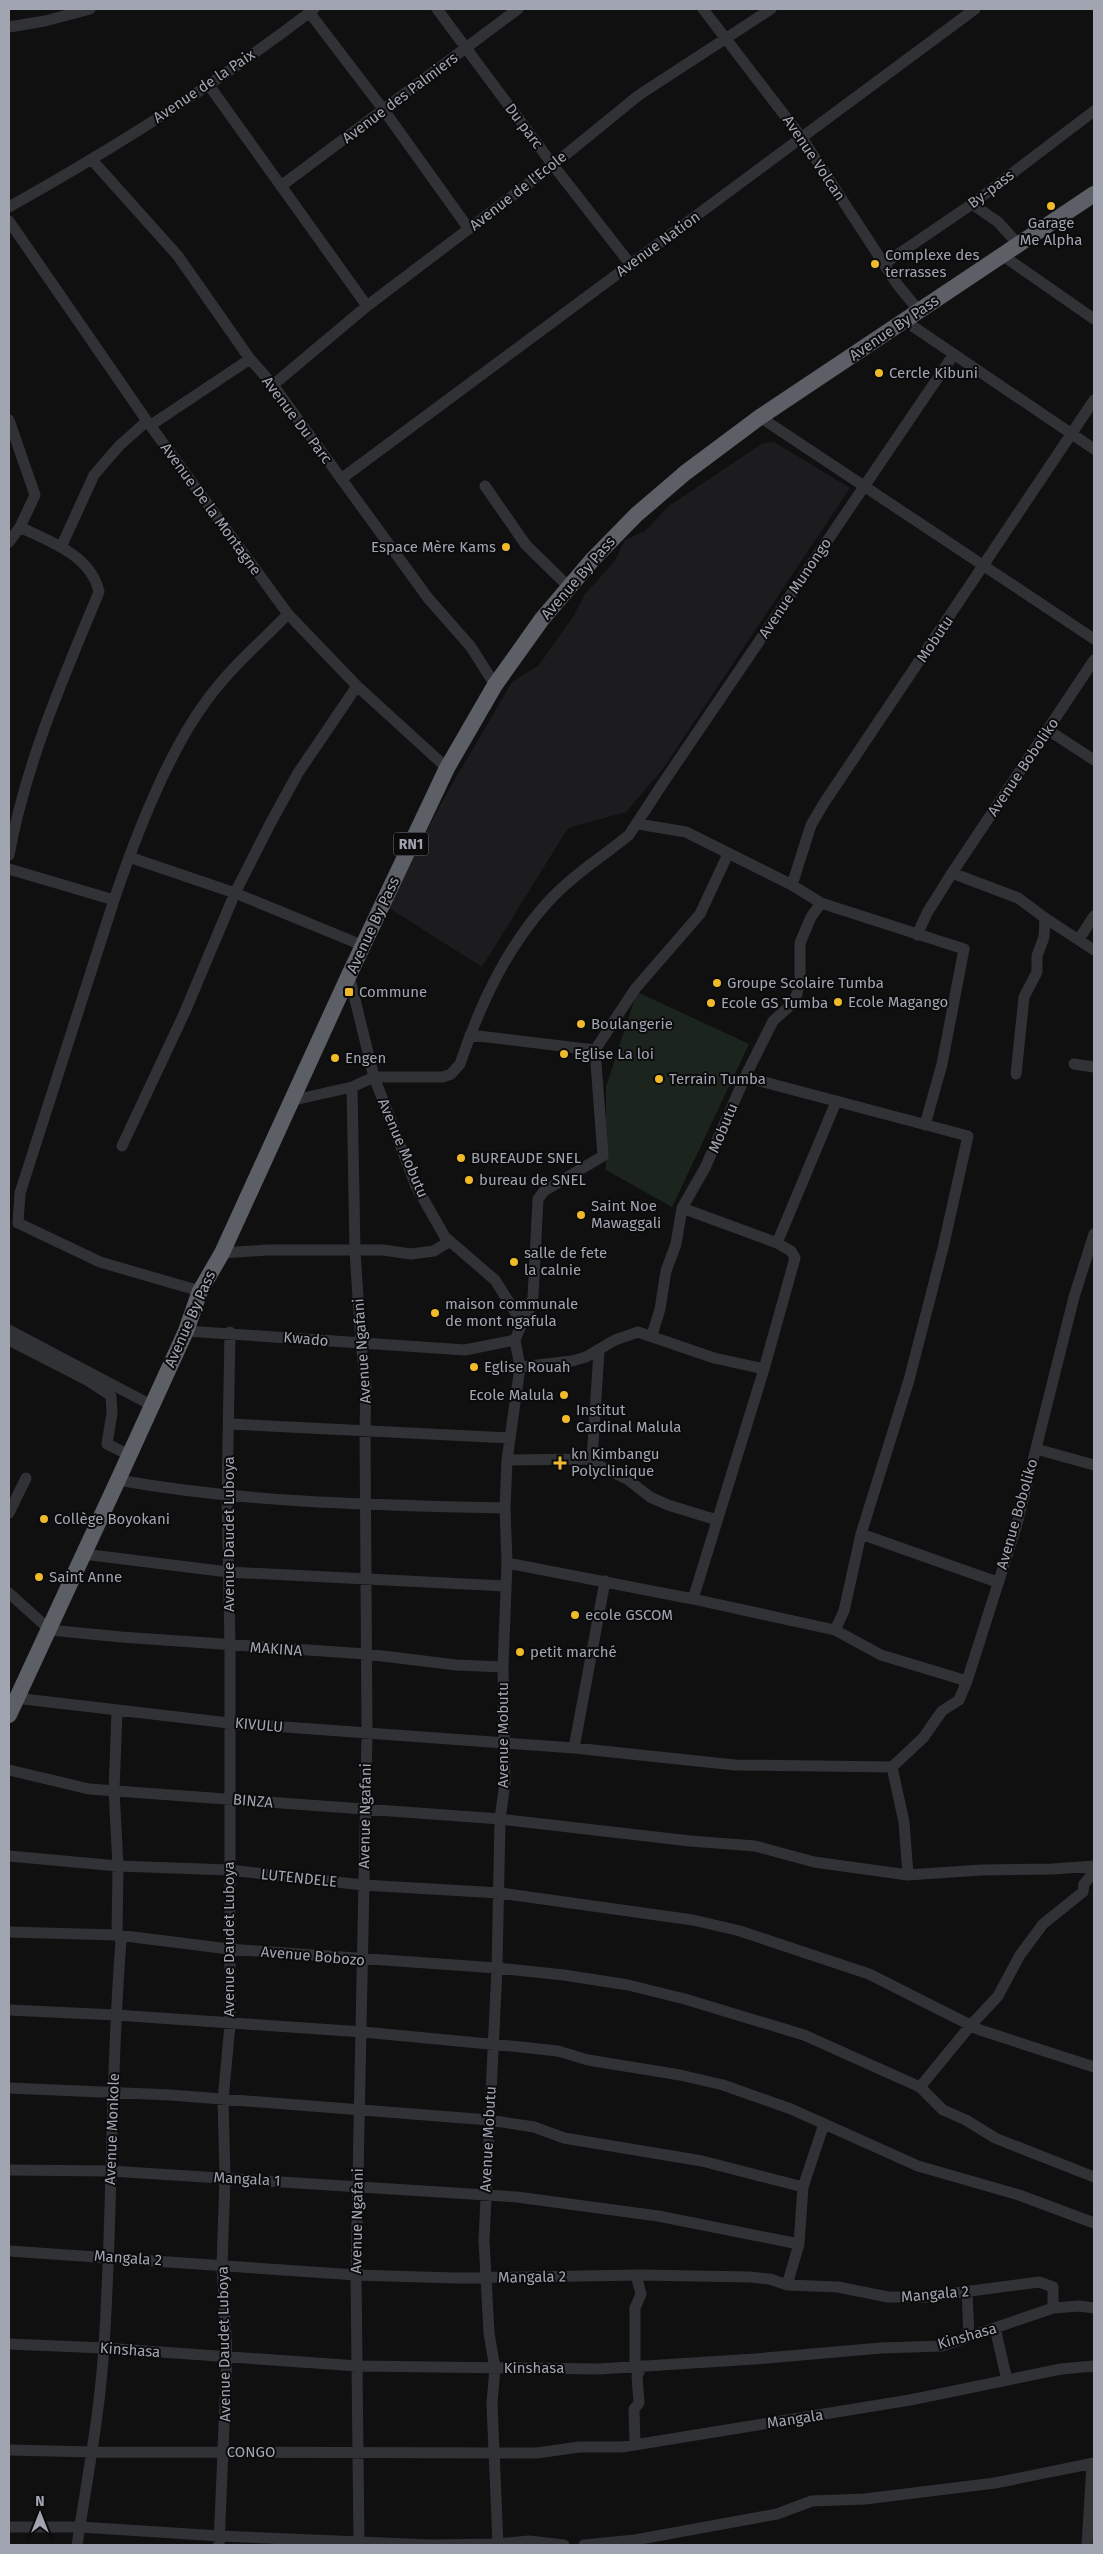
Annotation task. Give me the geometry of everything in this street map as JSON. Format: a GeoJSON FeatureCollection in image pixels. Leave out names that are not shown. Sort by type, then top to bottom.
{"type":"FeatureCollection","features":[{"type":"Feature","properties":{"kind":"highway","name":"Avenue By Pass"},"geometry":{"type":"LineString","coordinates":[[9,1715],[15,1698],[50,1630],[186,1331],[200,1291],[222,1253],[294,1100],[349,975],[448,768],[495,685],[526,640],[593,559],[653,500],[685,473],[760,417],[1094,194]]}},
{"type":"Feature","properties":{"kind":"street"},"geometry":{"type":"LineString","coordinates":[[43,9],[45,21]]}},
{"type":"Feature","properties":{"kind":"street"},"geometry":{"type":"LineString","coordinates":[[9,27],[45,21],[90,9]]}},
{"type":"Feature","properties":{"kind":"street","name":"Du parc"},"geometry":{"type":"LineString","coordinates":[[437,9],[553,165],[631,265]]}},
{"type":"Feature","properties":{"kind":"street","name":"Avenue des Palmiers"},"geometry":{"type":"LineString","coordinates":[[281,186],[518,9]]}},
{"type":"Feature","properties":{"kind":"street","name":"Avenue Volcan"},"geometry":{"type":"LineString","coordinates":[[704,9],[802,138],[884,264],[912,316],[954,354],[1094,449]]}},
{"type":"Feature","properties":{"kind":"street","name":"Avenue de l'Ecole"},"geometry":{"type":"LineString","coordinates":[[273,385],[366,306],[553,165],[639,94],[771,9]]}},
{"type":"Feature","properties":{"kind":"street","name":"Avenue Nation"},"geometry":{"type":"LineString","coordinates":[[341,478],[975,9]]}},
{"type":"Feature","properties":{"kind":"street"},"geometry":{"type":"LineString","coordinates":[[312,10],[469,229]]}},
{"type":"Feature","properties":{"kind":"street","name":"Avenue de la Paix"},"geometry":{"type":"LineString","coordinates":[[9,207],[92,160],[208,84],[312,10]]}},
{"type":"Feature","properties":{"kind":"street"},"geometry":{"type":"LineString","coordinates":[[208,84],[366,306]]}},
{"type":"Feature","properties":{"kind":"street","name":"By-pass"},"geometry":{"type":"LineString","coordinates":[[884,264],[972,204],[1094,111]]}},
{"type":"Feature","properties":{"kind":"street","name":"Avenue Du Parc"},"geometry":{"type":"LineString","coordinates":[[92,160],[178,256],[250,359],[273,385],[428,598],[471,647],[495,685]]}},
{"type":"Feature","properties":{"kind":"street"},"geometry":{"type":"LineString","coordinates":[[972,204],[998,222],[1018,244]]}},
{"type":"Feature","properties":{"kind":"street","name":"Avenue De la Montagne"},"geometry":{"type":"LineString","coordinates":[[9,221],[149,423],[288,614],[357,686],[448,768]]}},
{"type":"Feature","properties":{"kind":"street"},"geometry":{"type":"LineString","coordinates":[[1002,255],[1094,319]]}},
{"type":"Feature","properties":{"kind":"street","name":"Avenue Munongo"},"geometry":{"type":"LineString","coordinates":[[374,1077],[435,1077],[451,1074],[460,1064],[490,986],[501,966],[546,904],[629,835],[638,824],[663,783],[954,354]]}},
{"type":"Feature","properties":{"kind":"street"},"geometry":{"type":"LineString","coordinates":[[61,548],[94,475],[120,446],[149,423],[250,359]]}},
{"type":"Feature","properties":{"kind":"street","name":"Mobutu"},"geometry":{"type":"LineString","coordinates":[[792,885],[811,825],[824,803],[1094,400]]}},
{"type":"Feature","properties":{"kind":"street"},"geometry":{"type":"LineString","coordinates":[[760,417],[1094,639]]}},
{"type":"Feature","properties":{"kind":"street"},"geometry":{"type":"LineString","coordinates":[[9,420],[34,494],[34,500],[20,527],[9,542]]}},
{"type":"Feature","properties":{"kind":"street"},"geometry":{"type":"LineString","coordinates":[[485,486],[526,545],[569,587]]}},
{"type":"Feature","properties":{"kind":"street"},"geometry":{"type":"LineString","coordinates":[[9,855],[14,825],[38,742],[99,592],[96,578],[88,566],[61,548],[20,527]]}},
{"type":"Feature","properties":{"kind":"street"},"geometry":{"type":"LineString","coordinates":[[200,1291],[100,1262],[18,1223],[20,1193],[129,857],[184,735],[206,700],[222,681],[288,614]]}},
{"type":"Feature","properties":{"kind":"street","name":"Avenue Boboliko"},"geometry":{"type":"LineString","coordinates":[[917,935],[927,913],[952,873],[1094,660]]}},
{"type":"Feature","properties":{"kind":"street"},"geometry":{"type":"LineString","coordinates":[[122,1146],[184,1014],[235,893],[298,774],[357,686]]}},
{"type":"Feature","properties":{"kind":"street"},"geometry":{"type":"LineString","coordinates":[[1048,730],[1094,760]]}},
{"type":"Feature","properties":{"kind":"street"},"geometry":{"type":"LineString","coordinates":[[638,824],[686,832],[792,885],[821,903],[874,918],[917,935],[964,949],[942,1064],[925,1125]]}},
{"type":"Feature","properties":{"kind":"street"},"geometry":{"type":"LineString","coordinates":[[515,1340],[522,1322],[530,1310],[532,1298],[538,1199],[551,1186],[603,1156],[595,1050],[636,989],[700,914],[728,854]]}},
{"type":"Feature","properties":{"kind":"street"},"geometry":{"type":"LineString","coordinates":[[129,857],[235,893],[364,946]]}},
{"type":"Feature","properties":{"kind":"street"},"geometry":{"type":"LineString","coordinates":[[9,869],[114,900]]}},
{"type":"Feature","properties":{"kind":"street"},"geometry":{"type":"LineString","coordinates":[[952,873],[1018,898],[1094,950]]}},
{"type":"Feature","properties":{"kind":"street","name":"Mobutu"},"geometry":{"type":"LineString","coordinates":[[652,1336],[660,1309],[666,1271],[676,1244],[682,1208],[705,1168],[745,1077],[773,1021],[792,1004],[797,994],[800,978],[800,943],[811,917],[821,903]]}},
{"type":"Feature","properties":{"kind":"street"},"geometry":{"type":"LineString","coordinates":[[1079,939],[1094,916]]}},
{"type":"Feature","properties":{"kind":"street"},"geometry":{"type":"LineString","coordinates":[[1016,1074],[1024,997],[1037,972],[1037,956],[1044,936],[1045,918]]}},
{"type":"Feature","properties":{"kind":"street","name":"Avenue Mobutu"},"geometry":{"type":"LineString","coordinates":[[349,975],[374,1077],[416,1186],[445,1237],[495,1280],[522,1322]]}},
{"type":"Feature","properties":{"kind":"street"},"geometry":{"type":"LineString","coordinates":[[470,1035],[595,1050]]}},
{"type":"Feature","properties":{"kind":"street"},"geometry":{"type":"LineString","coordinates":[[1074,1064],[1094,1067]]}},
{"type":"Feature","properties":{"kind":"street"},"geometry":{"type":"LineString","coordinates":[[294,1100],[352,1087],[374,1077]]}},
{"type":"Feature","properties":{"kind":"street"},"geometry":{"type":"LineString","coordinates":[[745,1077],[968,1136],[943,1248],[909,1380],[861,1534],[844,1611],[835,1630]]}},
{"type":"Feature","properties":{"kind":"street","name":"Avenue Ngafani"},"geometry":{"type":"LineString","coordinates":[[352,1087],[355,1251],[361,1344],[366,1385],[364,1430],[367,1579],[363,2032],[358,2110],[359,2186],[356,2275],[359,2544]]}},
{"type":"Feature","properties":{"kind":"street"},"geometry":{"type":"LineString","coordinates":[[777,1243],[836,1102]]}},
{"type":"Feature","properties":{"kind":"street"},"geometry":{"type":"LineString","coordinates":[[682,1208],[777,1243],[791,1251],[795,1258],[764,1369],[693,1599]]}},
{"type":"Feature","properties":{"kind":"street","name":"Avenue Boboliko"},"geometry":{"type":"LineString","coordinates":[[892,1767],[923,1738],[942,1711],[959,1700],[967,1681],[1017,1524],[1074,1297],[1094,1234]]}},
{"type":"Feature","properties":{"kind":"street"},"geometry":{"type":"LineString","coordinates":[[222,1253],[268,1250],[383,1250],[411,1254],[434,1251],[450,1241]]}},
{"type":"Feature","properties":{"kind":"street"},"geometry":{"type":"LineString","coordinates":[[9,1330],[151,1406]]}},
{"type":"Feature","properties":{"kind":"street","name":"Kwado"},"geometry":{"type":"LineString","coordinates":[[186,1331],[230,1332],[361,1344],[465,1350],[515,1340]]}},
{"type":"Feature","properties":{"kind":"street","name":"Avenue Daudet Luboya"},"geometry":{"type":"LineString","coordinates":[[220,2541],[225,2453],[227,2356],[222,2264],[225,2178],[223,2100],[230,2025],[228,1870],[230,1646],[227,1496],[230,1424],[230,1332]]}},
{"type":"Feature","properties":{"kind":"street"},"geometry":{"type":"LineString","coordinates":[[520,1368],[572,1361],[599,1351],[628,1334],[638,1332],[714,1358],[764,1369]]}},
{"type":"Feature","properties":{"kind":"street"},"geometry":{"type":"LineString","coordinates":[[9,1340],[87,1380],[111,1396],[112,1413],[107,1444],[129,1455]]}},
{"type":"Feature","properties":{"kind":"street","name":"Avenue Mobutu"},"geometry":{"type":"LineString","coordinates":[[498,2545],[492,2403],[495,2368],[489,2333],[485,2196],[494,2045],[500,1894],[500,1819],[505,1783],[502,1667],[507,1563],[505,1508],[507,1460],[520,1368],[515,1340]]}},
{"type":"Feature","properties":{"kind":"street"},"geometry":{"type":"LineString","coordinates":[[592,1460],[599,1351]]}},
{"type":"Feature","properties":{"kind":"street"},"geometry":{"type":"LineString","coordinates":[[230,1424],[510,1438]]}},
{"type":"Feature","properties":{"kind":"street"},"geometry":{"type":"LineString","coordinates":[[1036,1449],[1094,1465]]}},
{"type":"Feature","properties":{"kind":"street"},"geometry":{"type":"LineString","coordinates":[[507,1460],[592,1460],[668,1505],[718,1520]]}},
{"type":"Feature","properties":{"kind":"street"},"geometry":{"type":"LineString","coordinates":[[9,1514],[26,1478]]}},
{"type":"Feature","properties":{"kind":"street"},"geometry":{"type":"LineString","coordinates":[[118,1480],[227,1496],[366,1504],[505,1508]]}},
{"type":"Feature","properties":{"kind":"street"},"geometry":{"type":"LineString","coordinates":[[861,1534],[997,1582]]}},
{"type":"Feature","properties":{"kind":"street"},"geometry":{"type":"LineString","coordinates":[[83,1554],[228,1572],[505,1586]]}},
{"type":"Feature","properties":{"kind":"street"},"geometry":{"type":"LineString","coordinates":[[507,1563],[605,1581],[835,1630],[882,1654],[967,1681]]}},
{"type":"Feature","properties":{"kind":"street"},"geometry":{"type":"LineString","coordinates":[[574,1748],[605,1581]]}},
{"type":"Feature","properties":{"kind":"street"},"geometry":{"type":"LineString","coordinates":[[9,1592],[50,1630]]}},
{"type":"Feature","properties":{"kind":"street","name":"MAKINA"},"geometry":{"type":"LineString","coordinates":[[50,1630],[230,1646],[366,1654],[439,1663],[502,1667]]}},
{"type":"Feature","properties":{"kind":"street","name":"KIVULU"},"geometry":{"type":"LineString","coordinates":[[15,1698],[118,1712],[367,1734],[574,1748],[735,1765],[892,1767]]}},
{"type":"Feature","properties":{"kind":"street","name":"Avenue Monkole"},"geometry":{"type":"LineString","coordinates":[[77,2545],[93,2452],[104,2348],[109,2256],[110,2171],[121,1941],[117,1935],[118,1866],[114,1790],[118,1712]]}},
{"type":"Feature","properties":{"kind":"street"},"geometry":{"type":"LineString","coordinates":[[892,1767],[904,1822],[908,1876]]}},
{"type":"Feature","properties":{"kind":"street","name":"BINZA"},"geometry":{"type":"LineString","coordinates":[[9,1770],[90,1789],[500,1819],[690,1841],[755,1846],[814,1862],[908,1876],[981,1870],[1053,1869],[1094,1866]]}},
{"type":"Feature","properties":{"kind":"street","name":"LUTENDELE"},"geometry":{"type":"LineString","coordinates":[[9,1856],[118,1866],[228,1870],[363,1885],[500,1894],[694,1920],[740,1931],[869,1974],[918,1997],[970,2026],[1094,2068]]}},
{"type":"Feature","properties":{"kind":"street"},"geometry":{"type":"LineString","coordinates":[[1094,1872],[1084,1884],[1083,1892],[1043,1924],[1020,1955],[998,1996],[970,2026],[920,2087],[942,2110],[966,2120],[995,2138],[1094,2177]]}},
{"type":"Feature","properties":{"kind":"street","name":"Avenue Bobozo"},"geometry":{"type":"LineString","coordinates":[[9,1932],[117,1935],[229,1949],[497,1968],[609,1982],[685,2000],[804,2036],[920,2087]]}},
{"type":"Feature","properties":{"kind":"street"},"geometry":{"type":"LineString","coordinates":[[9,2010],[116,2015],[230,2025],[363,2032],[494,2045],[558,2052],[588,2060],[706,2080],[791,2109],[918,2166],[1020,2196],[1094,2223]]}},
{"type":"Feature","properties":{"kind":"street"},"geometry":{"type":"LineString","coordinates":[[9,2088],[114,2091],[489,2120],[534,2126],[564,2138],[584,2142],[702,2161],[803,2187]]}},
{"type":"Feature","properties":{"kind":"street"},"geometry":{"type":"LineString","coordinates":[[787,2285],[799,2244],[803,2187],[824,2124]]}},
{"type":"Feature","properties":{"kind":"street","name":"Mangala 1"},"geometry":{"type":"LineString","coordinates":[[9,2170],[110,2171],[359,2186],[485,2196],[614,2209],[799,2244]]}},
{"type":"Feature","properties":{"kind":"street","name":"Mangala 2"},"geometry":{"type":"LineString","coordinates":[[9,2250],[356,2275],[486,2278],[636,2275],[749,2277],[770,2279],[787,2285],[838,2287],[893,2298],[967,2292],[1039,2282],[1053,2287],[1053,2308]]}},
{"type":"Feature","properties":{"kind":"street"},"geometry":{"type":"LineString","coordinates":[[635,2445],[634,2409],[639,2404],[637,2376],[639,2372],[635,2366],[635,2308],[641,2294],[636,2275]]}},
{"type":"Feature","properties":{"kind":"street"},"geometry":{"type":"LineString","coordinates":[[967,2292],[969,2337]]}},
{"type":"Feature","properties":{"kind":"street","name":"Kinshasa"},"geometry":{"type":"LineString","coordinates":[[9,2344],[104,2348],[358,2366],[599,2368],[755,2359],[881,2348],[942,2346],[1053,2308],[1079,2306],[1094,2308]]}},
{"type":"Feature","properties":{"kind":"street"},"geometry":{"type":"LineString","coordinates":[[995,2328],[1007,2380]]}},
{"type":"Feature","properties":{"kind":"street","name":"Mangala"},"geometry":{"type":"LineString","coordinates":[[494,2451],[537,2453],[579,2447],[635,2445],[910,2400],[1061,2369],[1094,2366]]}},
{"type":"Feature","properties":{"kind":"street","name":"CONGO"},"geometry":{"type":"LineString","coordinates":[[9,2450],[225,2453],[494,2451]]}},
{"type":"Feature","properties":{"kind":"street"},"geometry":{"type":"LineString","coordinates":[[584,2545],[635,2540],[778,2514],[812,2501],[865,2499],[995,2483],[1093,2464],[1087,2545]]}},
{"type":"Feature","properties":{"kind":"street"},"geometry":{"type":"LineString","coordinates":[[9,2527],[80,2527],[220,2541],[498,2545],[529,2541],[564,2545]]}},
{"type":"Feature","properties":{"kind":"shaded area"},"geometry":{"type":"Polygon","coordinates":[[[774,442],[850,488],[662,770],[626,812],[568,828],[482,967],[389,908],[398,886],[444,798],[512,682],[539,665],[573,617],[585,594],[615,561],[625,540],[645,531],[669,506],[763,443],[774,442]]]}},
{"type":"Feature","properties":{"kind":"shaded area"},"geometry":{"type":"Polygon","coordinates":[[[637,992],[749,1044],[672,1207],[606,1170],[606,1087],[637,992]]]}},
{"type":"Feature","properties":{"kind":"place","name":"Garage Me Alpha"},"geometry":{"type":"Point","coordinates":[1051,206]}},
{"type":"Feature","properties":{"kind":"place","name":"Complexe des terrasses"},"geometry":{"type":"Point","coordinates":[875,264]}},
{"type":"Feature","properties":{"kind":"place","name":"Cercle Kibuni"},"geometry":{"type":"Point","coordinates":[879,373]}},
{"type":"Feature","properties":{"kind":"place","name":"Espace Mère Kams"},"geometry":{"type":"Point","coordinates":[506,547]}},
{"type":"Feature","properties":{"kind":"place","name":"Groupe Scolaire Tumba"},"geometry":{"type":"Point","coordinates":[717,983]}},
{"type":"Feature","properties":{"kind":"place","name":"Commune"},"geometry":{"type":"Point","coordinates":[349,992]}},
{"type":"Feature","properties":{"kind":"place","name":"Ecole Magango"},"geometry":{"type":"Point","coordinates":[838,1002]}},
{"type":"Feature","properties":{"kind":"place","name":"Ecole GS Tumba"},"geometry":{"type":"Point","coordinates":[711,1003]}},
{"type":"Feature","properties":{"kind":"place","name":"Boulangerie"},"geometry":{"type":"Point","coordinates":[581,1024]}},
{"type":"Feature","properties":{"kind":"place","name":"Eglise La loi"},"geometry":{"type":"Point","coordinates":[564,1054]}},
{"type":"Feature","properties":{"kind":"place","name":"Engen"},"geometry":{"type":"Point","coordinates":[335,1058]}},
{"type":"Feature","properties":{"kind":"place","name":"Terrain Tumba"},"geometry":{"type":"Point","coordinates":[659,1079]}},
{"type":"Feature","properties":{"kind":"place","name":"BUREAUDE SNEL"},"geometry":{"type":"Point","coordinates":[461,1158]}},
{"type":"Feature","properties":{"kind":"place","name":"bureau de SNEL"},"geometry":{"type":"Point","coordinates":[469,1180]}},
{"type":"Feature","properties":{"kind":"place","name":"Saint Noe Mawaggali"},"geometry":{"type":"Point","coordinates":[581,1215]}},
{"type":"Feature","properties":{"kind":"place","name":"salle de fete la calnie"},"geometry":{"type":"Point","coordinates":[514,1262]}},
{"type":"Feature","properties":{"kind":"place","name":"maison communale de mont ngafula"},"geometry":{"type":"Point","coordinates":[435,1313]}},
{"type":"Feature","properties":{"kind":"place","name":"Eglise Rouah"},"geometry":{"type":"Point","coordinates":[474,1367]}},
{"type":"Feature","properties":{"kind":"place","name":"Ecole Malula"},"geometry":{"type":"Point","coordinates":[564,1395]}},
{"type":"Feature","properties":{"kind":"place","name":"Institut Cardinal Malula"},"geometry":{"type":"Point","coordinates":[566,1419]}},
{"type":"Feature","properties":{"kind":"place","name":"kn Kimbangu Polyclinique"},"geometry":{"type":"Point","coordinates":[560,1463]}},
{"type":"Feature","properties":{"kind":"place","name":"Collège Boyokani"},"geometry":{"type":"Point","coordinates":[44,1519]}},
{"type":"Feature","properties":{"kind":"place","name":"Saint Anne"},"geometry":{"type":"Point","coordinates":[39,1577]}},
{"type":"Feature","properties":{"kind":"place","name":"ecole GSCOM"},"geometry":{"type":"Point","coordinates":[575,1615]}},
{"type":"Feature","properties":{"kind":"place","name":"petit marché"},"geometry":{"type":"Point","coordinates":[520,1652]}}]}
